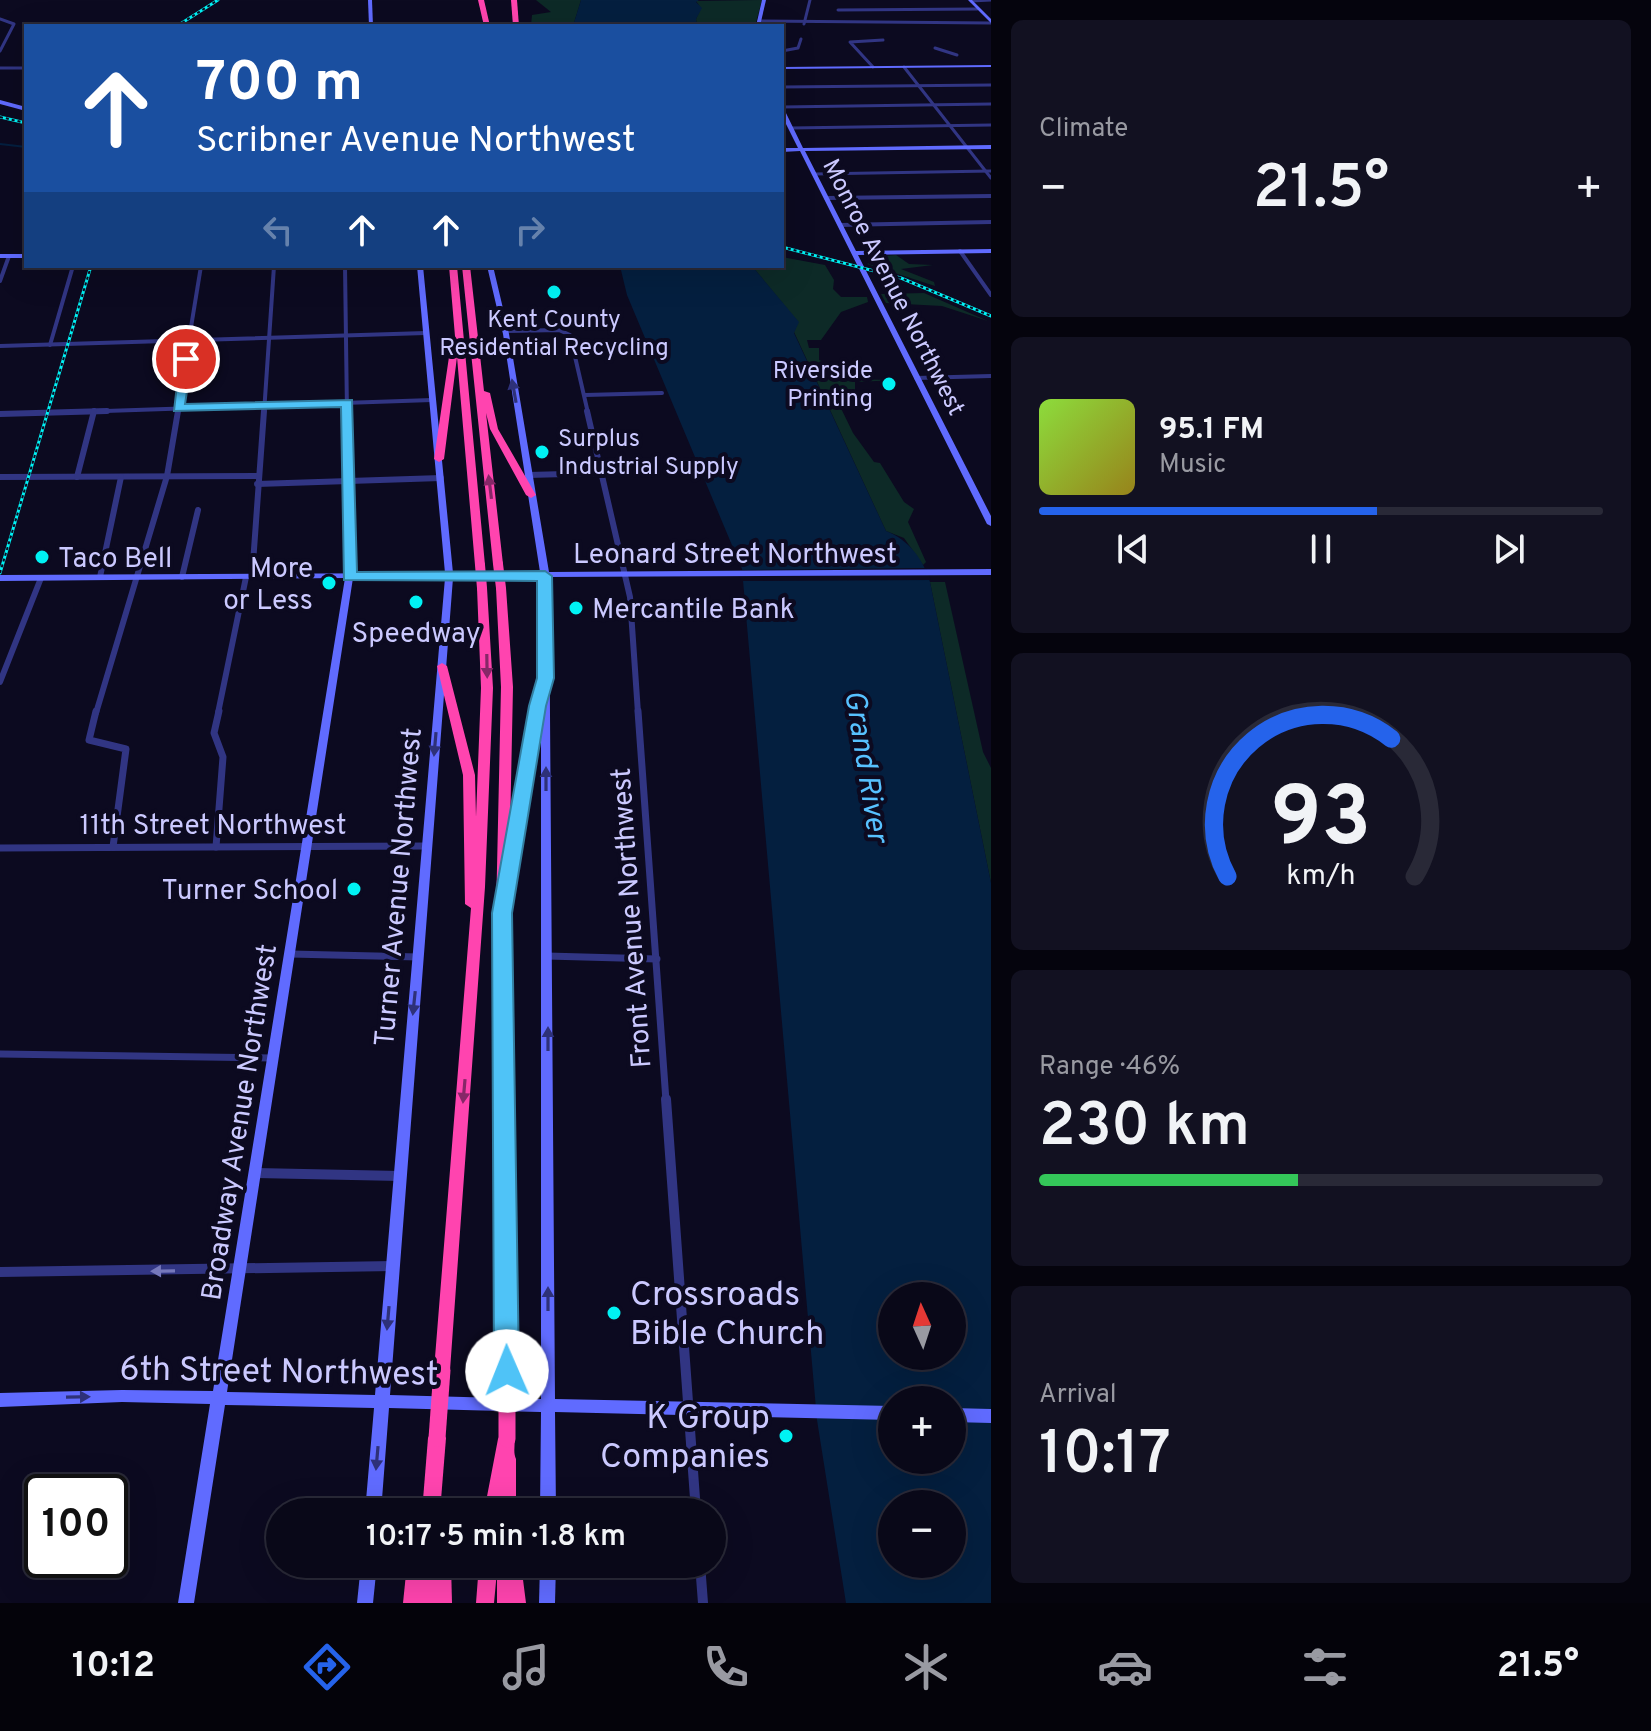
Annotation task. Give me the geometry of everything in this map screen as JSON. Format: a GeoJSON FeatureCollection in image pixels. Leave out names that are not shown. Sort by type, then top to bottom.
{"type":"FeatureCollection","features":[{"type":"Feature","properties":{"kind":"highway"},"geometry":{"type":"LineString","coordinates":[[480,0],[481,24]]}},
{"type":"Feature","properties":{"kind":"highway"},"geometry":{"type":"LineString","coordinates":[[480,0],[486,24]]}},
{"type":"Feature","properties":{"kind":"highway"},"geometry":{"type":"LineString","coordinates":[[514,0],[516,24]]}},
{"type":"Feature","properties":{"kind":"highway"},"geometry":{"type":"LineString","coordinates":[[431,1498],[475,957],[487,688],[482,588],[453,268]]}},
{"type":"Feature","properties":{"kind":"highway"},"geometry":{"type":"LineString","coordinates":[[466,268],[501,588],[507,717],[502,913],[507,1498]]}},
{"type":"Feature","properties":{"kind":"highway"},"geometry":{"type":"LineString","coordinates":[[439,459],[457,327]]}},
{"type":"Feature","properties":{"kind":"highway"},"geometry":{"type":"LineString","coordinates":[[474,349],[482,366],[494,429],[531,495]]}},
{"type":"Feature","properties":{"kind":"highway"},"geometry":{"type":"LineString","coordinates":[[442,666],[469,775],[475,957]]}},
{"type":"Feature","properties":{"kind":"highway"},"geometry":{"type":"LineString","coordinates":[[502,913],[538,706],[546,678]]}},
{"type":"Feature","properties":{"kind":"highway"},"geometry":{"type":"LineString","coordinates":[[496,1498],[507,1439]]}},
{"type":"Feature","properties":{"kind":"highway"},"geometry":{"type":"LineString","coordinates":[[437,1441],[439,1498]]}},
{"type":"Feature","properties":{"kind":"highway"},"geometry":{"type":"LineString","coordinates":[[412,1603],[415,1578]]}},
{"type":"Feature","properties":{"kind":"highway"},"geometry":{"type":"LineString","coordinates":[[426,1603],[427,1578]]}},
{"type":"Feature","properties":{"kind":"highway"},"geometry":{"type":"LineString","coordinates":[[442,1578],[443,1603]]}},
{"type":"Feature","properties":{"kind":"highway"},"geometry":{"type":"LineString","coordinates":[[485,1603],[487,1578]]}},
{"type":"Feature","properties":{"kind":"highway"},"geometry":{"type":"LineString","coordinates":[[506,1603],[508,1578]]}},
{"type":"Feature","properties":{"kind":"highway"},"geometry":{"type":"LineString","coordinates":[[512,1578],[517,1603]]}},
{"type":"Feature","properties":{"kind":"street"},"geometry":{"type":"LineString","coordinates":[[370,0],[371,24]]}},
{"type":"Feature","properties":{"kind":"street"},"geometry":{"type":"LineString","coordinates":[[764,0],[758,24],[991,23]]}},
{"type":"Feature","properties":{"kind":"street"},"geometry":{"type":"LineString","coordinates":[[804,24],[810,0]]}},
{"type":"Feature","properties":{"kind":"street"},"geometry":{"type":"LineString","coordinates":[[971,0],[991,23]]}},
{"type":"Feature","properties":{"kind":"street"},"geometry":{"type":"LineString","coordinates":[[971,0],[991,0]]}},
{"type":"Feature","properties":{"kind":"street"},"geometry":{"type":"LineString","coordinates":[[838,10],[977,9]]}},
{"type":"Feature","properties":{"kind":"street"},"geometry":{"type":"LineString","coordinates":[[0,19],[14,24],[0,51]]}},
{"type":"Feature","properties":{"kind":"street"},"geometry":{"type":"LineString","coordinates":[[784,51],[798,48],[801,39]]}},
{"type":"Feature","properties":{"kind":"street"},"geometry":{"type":"LineString","coordinates":[[873,67],[850,42],[883,40]]}},
{"type":"Feature","properties":{"kind":"street"},"geometry":{"type":"LineString","coordinates":[[935,48],[957,55],[967,66]]}},
{"type":"Feature","properties":{"kind":"street"},"geometry":{"type":"LineString","coordinates":[[957,55],[965,49]]}},
{"type":"Feature","properties":{"kind":"street"},"geometry":{"type":"LineString","coordinates":[[784,68],[991,66]]}},
{"type":"Feature","properties":{"kind":"street"},"geometry":{"type":"LineString","coordinates":[[904,67],[991,178]]}},
{"type":"Feature","properties":{"kind":"street"},"geometry":{"type":"LineString","coordinates":[[0,68],[24,68]]}},
{"type":"Feature","properties":{"kind":"street"},"geometry":{"type":"LineString","coordinates":[[784,87],[991,85]]}},
{"type":"Feature","properties":{"kind":"street"},"geometry":{"type":"LineString","coordinates":[[0,102],[24,108]]}},
{"type":"Feature","properties":{"kind":"street"},"geometry":{"type":"LineString","coordinates":[[784,109],[991,104]]}},
{"type":"Feature","properties":{"kind":"street","name":"Monroe Avenue Northwest"},"geometry":{"type":"LineString","coordinates":[[784,113],[991,524]]}},
{"type":"Feature","properties":{"kind":"street"},"geometry":{"type":"LineString","coordinates":[[791,128],[991,125]]}},
{"type":"Feature","properties":{"kind":"street"},"geometry":{"type":"LineString","coordinates":[[784,150],[991,147]]}},
{"type":"Feature","properties":{"kind":"street"},"geometry":{"type":"LineString","coordinates":[[814,174],[988,171]]}},
{"type":"Feature","properties":{"kind":"street"},"geometry":{"type":"LineString","coordinates":[[826,198],[991,196]]}},
{"type":"Feature","properties":{"kind":"street"},"geometry":{"type":"LineString","coordinates":[[840,225],[991,222]]}},
{"type":"Feature","properties":{"kind":"street"},"geometry":{"type":"LineString","coordinates":[[960,251],[990,293]]}},
{"type":"Feature","properties":{"kind":"street"},"geometry":{"type":"LineString","coordinates":[[853,253],[991,251]]}},
{"type":"Feature","properties":{"kind":"street"},"geometry":{"type":"LineString","coordinates":[[0,256],[24,256]]}},
{"type":"Feature","properties":{"kind":"street"},"geometry":{"type":"LineString","coordinates":[[0,281],[9,256]]}},
{"type":"Feature","properties":{"kind":"street"},"geometry":{"type":"LineString","coordinates":[[50,345],[72,268]]}},
{"type":"Feature","properties":{"kind":"street"},"geometry":{"type":"LineString","coordinates":[[113,847],[126,749],[95,744],[89,740],[90,732],[167,476],[201,268]]}},
{"type":"Feature","properties":{"kind":"street"},"geometry":{"type":"LineString","coordinates":[[216,847],[223,757],[214,733],[249,577],[274,268]]}},
{"type":"Feature","properties":{"kind":"street","name":"Broadway Avenue Northwest"},"geometry":{"type":"LineString","coordinates":[[186,1603],[221,1401],[349,577],[345,268]]}},
{"type":"Feature","properties":{"kind":"street","name":"Turner Avenue Northwest"},"geometry":{"type":"LineString","coordinates":[[374,1498],[396,1266],[449,576],[420,268]]}},
{"type":"Feature","properties":{"kind":"street"},"geometry":{"type":"LineString","coordinates":[[490,268],[505,331],[545,576],[548,1498]]}},
{"type":"Feature","properties":{"kind":"street","name":"Front Avenue Northwest"},"geometry":{"type":"LineString","coordinates":[[505,331],[564,330],[570,335],[628,576],[695,1498]]}},
{"type":"Feature","properties":{"kind":"street"},"geometry":{"type":"LineString","coordinates":[[0,346],[426,333]]}},
{"type":"Feature","properties":{"kind":"street"},"geometry":{"type":"LineString","coordinates":[[916,378],[991,376]]}},
{"type":"Feature","properties":{"kind":"street"},"geometry":{"type":"LineString","coordinates":[[585,395],[662,393]]}},
{"type":"Feature","properties":{"kind":"street"},"geometry":{"type":"LineString","coordinates":[[0,414],[432,400]]}},
{"type":"Feature","properties":{"kind":"street"},"geometry":{"type":"LineString","coordinates":[[77,477],[94,411]]}},
{"type":"Feature","properties":{"kind":"street"},"geometry":{"type":"LineString","coordinates":[[528,475],[604,473]]}},
{"type":"Feature","properties":{"kind":"street"},"geometry":{"type":"LineString","coordinates":[[0,477],[167,476],[349,481],[441,478]]}},
{"type":"Feature","properties":{"kind":"street"},"geometry":{"type":"LineString","coordinates":[[100,577],[121,477]]}},
{"type":"Feature","properties":{"kind":"street"},"geometry":{"type":"LineString","coordinates":[[182,577],[198,510]]}},
{"type":"Feature","properties":{"kind":"street","name":"Leonard Street Northwest"},"geometry":{"type":"LineString","coordinates":[[0,578],[991,572]]}},
{"type":"Feature","properties":{"kind":"street"},"geometry":{"type":"LineString","coordinates":[[0,682],[41,578]]}},
{"type":"Feature","properties":{"kind":"street","name":"11th Street Northwest"},"geometry":{"type":"LineString","coordinates":[[0,848],[427,846]]}},
{"type":"Feature","properties":{"kind":"street"},"geometry":{"type":"LineString","coordinates":[[290,954],[419,957]]}},
{"type":"Feature","properties":{"kind":"street"},"geometry":{"type":"LineString","coordinates":[[547,956],[657,959]]}},
{"type":"Feature","properties":{"kind":"street"},"geometry":{"type":"LineString","coordinates":[[0,1054],[274,1058]]}},
{"type":"Feature","properties":{"kind":"street"},"geometry":{"type":"LineString","coordinates":[[256,1173],[403,1176]]}},
{"type":"Feature","properties":{"kind":"street"},"geometry":{"type":"LineString","coordinates":[[0,1272],[396,1266]]}},
{"type":"Feature","properties":{"kind":"street","name":"6th Street Northwest"},"geometry":{"type":"LineString","coordinates":[[0,1400],[122,1396],[221,1401],[878,1412]]}},
{"type":"Feature","properties":{"kind":"street"},"geometry":{"type":"LineString","coordinates":[[966,1415],[991,1416]]}},
{"type":"Feature","properties":{"kind":"street"},"geometry":{"type":"LineString","coordinates":[[365,1603],[368,1578]]}},
{"type":"Feature","properties":{"kind":"street"},"geometry":{"type":"LineString","coordinates":[[547,1603],[548,1578]]}},
{"type":"Feature","properties":{"kind":"street"},"geometry":{"type":"LineString","coordinates":[[701,1578],[703,1603]]}},
{"type":"Feature","properties":{"kind":"green space"},"geometry":{"type":"Polygon","coordinates":[[[536,0],[581,0],[574,24],[531,24],[532,15],[551,12],[536,0]]]}},
{"type":"Feature","properties":{"kind":"green space"},"geometry":{"type":"Polygon","coordinates":[[[762,0],[756,24],[697,24],[701,8],[696,1],[762,0]]]}},
{"type":"Feature","properties":{"kind":"green space"},"geometry":{"type":"Polygon","coordinates":[[[896,255],[909,264],[933,265],[901,269],[934,282],[935,286],[867,264],[896,255]]]}},
{"type":"Feature","properties":{"kind":"green space"},"geometry":{"type":"Polygon","coordinates":[[[784,257],[825,265],[834,280],[833,289],[841,297],[867,297],[868,302],[841,312],[821,340],[807,340],[809,348],[819,348],[819,360],[830,364],[826,366],[835,374],[831,379],[899,380],[855,382],[855,392],[835,396],[853,433],[874,462],[880,463],[904,502],[914,509],[908,522],[926,562],[923,565],[904,538],[886,531],[794,332],[798,322],[754,268],[784,268],[784,257]]]}},
{"type":"Feature","properties":{"kind":"green space"},"geometry":{"type":"Polygon","coordinates":[[[924,293],[988,321],[942,306],[886,303],[881,294],[924,293]]]}},
{"type":"Feature","properties":{"kind":"green space"},"geometry":{"type":"Polygon","coordinates":[[[930,582],[945,582],[983,752],[991,768],[991,883],[930,582]]]}},
{"type":"Feature","properties":{"kind":"water"},"geometry":{"type":"Polygon","coordinates":[[[581,0],[699,0],[696,2],[702,8],[697,24],[574,24],[581,0]]]}},
{"type":"Feature","properties":{"kind":"water","name":"Grand River"},"geometry":{"type":"Polygon","coordinates":[[[620,268],[754,268],[799,322],[794,333],[886,531],[914,551],[930,582],[991,883],[991,1603],[846,1603],[817,1420],[742,569],[627,295],[620,268]]]}},
{"type":"Feature","properties":{"kind":"pier"},"geometry":{"type":"Polygon","coordinates":[[[926,568],[931,580],[741,581],[738,570],[926,568]]]}},
{"type":"Feature","properties":{"kind":"waterway"},"geometry":{"type":"LineString","coordinates":[[0,144],[24,147]]}},
{"type":"Feature","properties":{"kind":"railway"},"geometry":{"type":"LineString","coordinates":[[180,24],[218,0]]}},
{"type":"Feature","properties":{"kind":"railway"},"geometry":{"type":"LineString","coordinates":[[0,117],[24,123]]}},
{"type":"Feature","properties":{"kind":"railway"},"geometry":{"type":"LineString","coordinates":[[784,248],[901,278],[991,316]]}},
{"type":"Feature","properties":{"kind":"railway"},"geometry":{"type":"LineString","coordinates":[[0,573],[90,268]]}},
{"type":"Feature","properties":{"kind":"place","name":"Kent County Residential Recycling"},"geometry":{"type":"Point","coordinates":[554,292]}},
{"type":"Feature","properties":{"kind":"place","name":"Riverside Printing"},"geometry":{"type":"Point","coordinates":[889,384]}},
{"type":"Feature","properties":{"kind":"place","name":"Surplus Industrial Supply"},"geometry":{"type":"Point","coordinates":[542,452]}},
{"type":"Feature","properties":{"kind":"place","name":"Taco Bell"},"geometry":{"type":"Point","coordinates":[42,557]}},
{"type":"Feature","properties":{"kind":"place","name":"More or Less"},"geometry":{"type":"Point","coordinates":[329,583]}},
{"type":"Feature","properties":{"kind":"place","name":"Speedway"},"geometry":{"type":"Point","coordinates":[416,602]}},
{"type":"Feature","properties":{"kind":"place","name":"Mercantile Bank"},"geometry":{"type":"Point","coordinates":[576,608]}},
{"type":"Feature","properties":{"kind":"place","name":"Turner School"},"geometry":{"type":"Point","coordinates":[354,889]}},
{"type":"Feature","properties":{"kind":"place","name":"Crossroads Bible Church"},"geometry":{"type":"Point","coordinates":[614,1313]}},
{"type":"Feature","properties":{"kind":"place","name":"K Group Companies"},"geometry":{"type":"Point","coordinates":[786,1436]}},
{"type":"Feature","properties":{"kind":"route"},"geometry":{"type":"LineString","coordinates":[[186,359],[178,408],[347,403],[349,577],[545,576],[546,678],[538,706],[502,913],[507,1371]]}}]}
